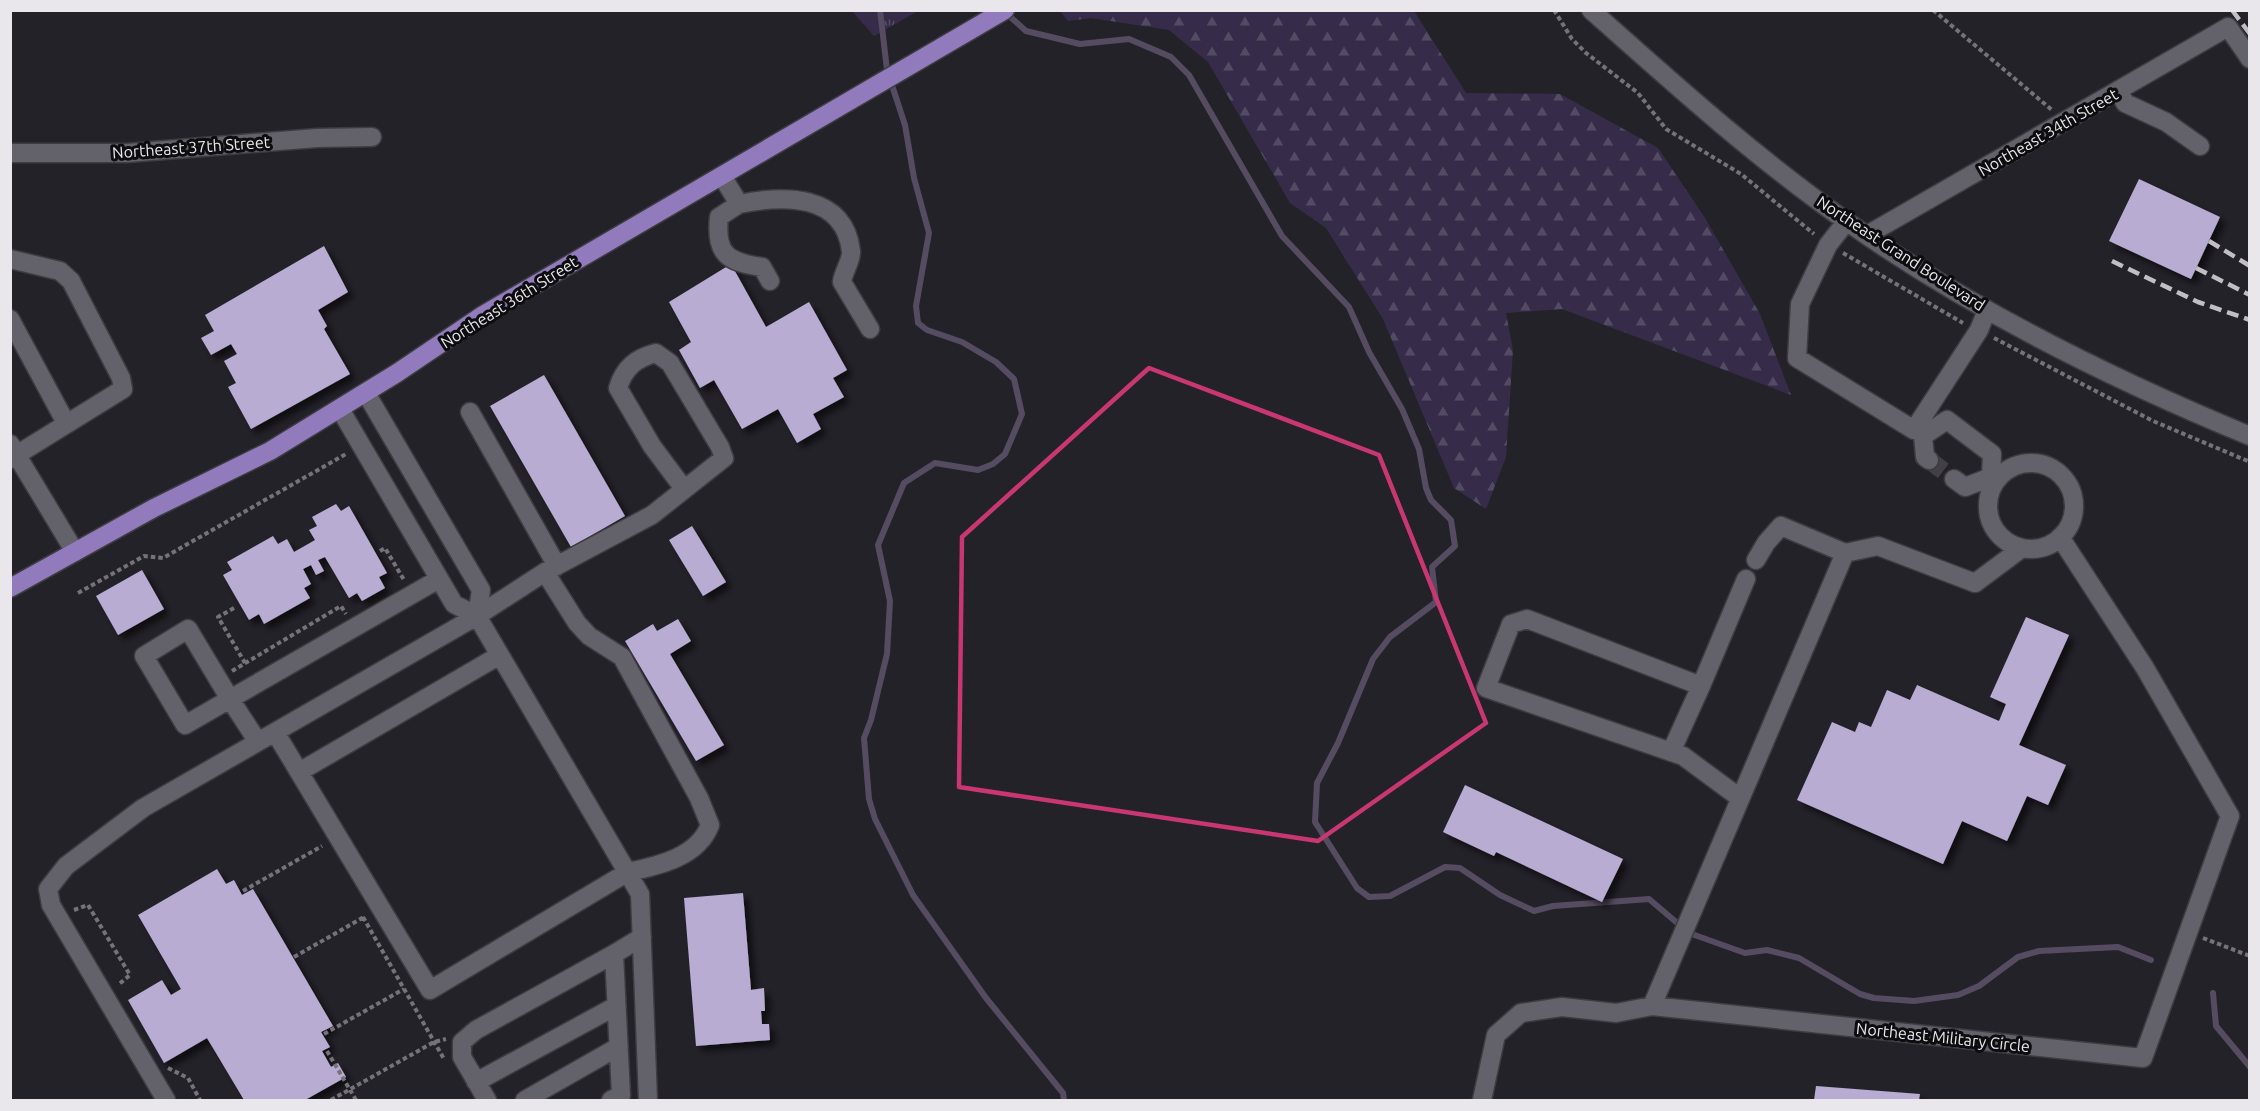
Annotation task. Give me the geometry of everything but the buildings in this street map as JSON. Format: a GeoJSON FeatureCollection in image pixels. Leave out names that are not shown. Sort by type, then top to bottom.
{"type":"FeatureCollection","features":[{"type":"Feature","properties":{"kind":"main road","name":"Northeast 36th Street"},"geometry":{"type":"LineString","coordinates":[[10,588],[154,508],[260,456],[366,393],[483,315],[1005,10]]}},
{"type":"Feature","properties":{"kind":"street","name":"Northeast Grand Boulevard"},"geometry":{"type":"LineString","coordinates":[[1592,10],[1709,116],[1846,222],[1987,310],[2096,367],[2180,407],[2250,436]]}},
{"type":"Feature","properties":{"kind":"street","name":"Northeast 34th Street"},"geometry":{"type":"LineString","coordinates":[[1867,234],[2066,122],[2228,27],[2250,59]]}},
{"type":"Feature","properties":{"kind":"street"},"geometry":{"type":"LineString","coordinates":[[2119,91],[2125,103],[2166,122],[2200,146]]}},
{"type":"Feature","properties":{"kind":"street","name":"Northeast 37th Street"},"geometry":{"type":"LineString","coordinates":[[10,153],[126,153],[317,138],[372,137]]}},
{"type":"Feature","properties":{"kind":"street"},"geometry":{"type":"LineString","coordinates":[[722,176],[739,204]]}},
{"type":"Feature","properties":{"kind":"street"},"geometry":{"type":"LineString","coordinates":[[770,281],[762,267],[728,259],[720,241],[719,217],[739,204],[758,200],[794,200],[818,204],[831,210],[848,237],[852,254],[842,282],[870,329]]}},
{"type":"Feature","properties":{"kind":"street"},"geometry":{"type":"LineString","coordinates":[[1846,222],[1828,246],[1800,304],[1797,358],[1918,433],[1925,457],[1929,460]]}},
{"type":"Feature","properties":{"kind":"street"},"geometry":{"type":"LineString","coordinates":[[10,260],[60,272],[71,281],[121,378],[123,389],[13,453],[75,552]]}},
{"type":"Feature","properties":{"kind":"street"},"geometry":{"type":"LineString","coordinates":[[1918,433],[1979,330],[1987,310]]}},
{"type":"Feature","properties":{"kind":"street"},"geometry":{"type":"LineString","coordinates":[[10,319],[66,423]]}},
{"type":"Feature","properties":{"kind":"street"},"geometry":{"type":"LineString","coordinates":[[166,1101],[51,905],[48,890],[66,866],[143,808],[477,616],[551,569],[652,515],[724,458],[720,447],[670,363],[656,353],[643,356],[623,371],[618,388],[652,446],[684,489]]}},
{"type":"Feature","properties":{"kind":"street"},"geometry":{"type":"LineString","coordinates":[[366,393],[481,590],[477,616]]}},
{"type":"Feature","properties":{"kind":"street"},"geometry":{"type":"LineString","coordinates":[[340,409],[454,604],[477,616],[640,894],[648,1101]]}},
{"type":"Feature","properties":{"kind":"street"},"geometry":{"type":"LineString","coordinates":[[275,732],[430,990],[628,872],[662,866],[704,841],[710,825],[699,798],[622,657],[589,636],[577,623],[470,412]]}},
{"type":"Feature","properties":{"kind":"street"},"geometry":{"type":"LineString","coordinates":[[1918,433],[1947,420],[1992,454],[1994,479],[1988,509],[1991,522],[2003,539],[2022,548],[2036,549],[2049,545],[2060,537],[2069,525],[2073,511],[2073,497],[2067,483],[2058,473],[2045,465],[2031,463],[2017,466],[1994,479],[1965,487],[1954,479]]}},
{"type":"Feature","properties":{"kind":"street"},"geometry":{"type":"LineString","coordinates":[[1756,560],[1766,543],[1781,526],[1845,553],[1878,546],[1975,583],[2022,548]]}},
{"type":"Feature","properties":{"kind":"street","name":"Northeast Military Circle"},"geometry":{"type":"LineString","coordinates":[[1652,1006],[2143,1058],[2230,816],[2145,668],[2060,537]]}},
{"type":"Feature","properties":{"kind":"street"},"geometry":{"type":"LineString","coordinates":[[1482,1101],[1496,1035],[1521,1013],[1562,1007],[1616,1013],[1652,1006],[1845,553]]}},
{"type":"Feature","properties":{"kind":"street"},"geometry":{"type":"LineString","coordinates":[[258,742],[230,699],[188,629],[144,656],[185,725],[230,699],[439,579]]}},
{"type":"Feature","properties":{"kind":"street"},"geometry":{"type":"LineString","coordinates":[[1671,752],[1746,579]]}},
{"type":"Feature","properties":{"kind":"street"},"geometry":{"type":"LineString","coordinates":[[1701,686],[1527,620],[1511,624],[1486,688],[1683,756],[1740,798]]}},
{"type":"Feature","properties":{"kind":"street"},"geometry":{"type":"LineString","coordinates":[[299,772],[500,654]]}},
{"type":"Feature","properties":{"kind":"street"},"geometry":{"type":"LineString","coordinates":[[487,1101],[462,1057],[463,1040],[476,1030],[642,937]]}},
{"type":"Feature","properties":{"kind":"street"},"geometry":{"type":"LineString","coordinates":[[614,954],[618,1047],[616,1098]]}},
{"type":"Feature","properties":{"kind":"street"},"geometry":{"type":"LineString","coordinates":[[476,1082],[616,1006]]}},
{"type":"Feature","properties":{"kind":"street"},"geometry":{"type":"LineString","coordinates":[[525,1101],[618,1047]]}},
{"type":"Feature","properties":{"kind":"path"},"geometry":{"type":"LineString","coordinates":[[1933,10],[2066,122]]}},
{"type":"Feature","properties":{"kind":"path"},"geometry":{"type":"LineString","coordinates":[[78,593],[144,556],[163,558],[361,445]]}},
{"type":"Feature","properties":{"kind":"path"},"geometry":{"type":"LineString","coordinates":[[380,551],[385,548],[407,585]]}},
{"type":"Feature","properties":{"kind":"path"},"geometry":{"type":"LineString","coordinates":[[218,679],[341,606],[349,619]]}},
{"type":"Feature","properties":{"kind":"path"},"geometry":{"type":"LineString","coordinates":[[234,608],[218,617],[245,663]]}},
{"type":"Feature","properties":{"kind":"path"},"geometry":{"type":"LineString","coordinates":[[316,836],[328,856]]}},
{"type":"Feature","properties":{"kind":"path"},"geometry":{"type":"LineString","coordinates":[[243,891],[322,846]]}},
{"type":"Feature","properties":{"kind":"path"},"geometry":{"type":"LineString","coordinates":[[69,912],[88,905],[130,975],[116,986],[122,996]]}},
{"type":"Feature","properties":{"kind":"path"},"geometry":{"type":"LineString","coordinates":[[357,908],[445,1061]]}},
{"type":"Feature","properties":{"kind":"path"},"geometry":{"type":"LineString","coordinates":[[294,957],[381,908]]}},
{"type":"Feature","properties":{"kind":"path"},"geometry":{"type":"LineString","coordinates":[[2188,932],[2250,956]]}},
{"type":"Feature","properties":{"kind":"path"},"geometry":{"type":"LineString","coordinates":[[324,1034],[404,989]]}},
{"type":"Feature","properties":{"kind":"path"},"geometry":{"type":"LineString","coordinates":[[331,1101],[434,1042],[454,1038],[463,1040]]}},
{"type":"Feature","properties":{"kind":"path"},"geometry":{"type":"LineString","coordinates":[[327,1051],[356,1101]]}},
{"type":"Feature","properties":{"kind":"path"},"geometry":{"type":"LineString","coordinates":[[161,1065],[188,1078],[200,1101]]}},
{"type":"Feature","properties":{"kind":"highlighted area"},"geometry":{"type":"Polygon","coordinates":[[[1149,368],[1379,455],[1486,723],[1318,841],[959,787],[962,537],[1149,368]]]}},
{"type":"Feature","properties":{"kind":"green space"},"geometry":{"type":"Polygon","coordinates":[[[852,11],[918,11],[874,36],[852,11]]]}},
{"type":"Feature","properties":{"kind":"green space"},"geometry":{"type":"Polygon","coordinates":[[[1060,11],[1414,11],[1466,93],[1560,94],[1658,148],[1705,218],[1760,314],[1791,395],[1562,309],[1506,313],[1513,350],[1506,457],[1486,509],[1454,488],[1383,319],[1326,228],[1290,203],[1208,62],[1169,30],[1091,18],[1068,21],[1060,11]]]}},
{"type":"Feature","properties":{"kind":"waterway"},"geometry":{"type":"LineString","coordinates":[[880,10],[887,70],[905,125],[914,178],[929,233],[916,306],[918,323],[927,330],[962,342],[996,362],[1014,379],[1022,414],[1005,454],[993,464],[978,470],[935,463],[904,483],[878,545],[890,601],[887,654],[871,720],[864,738],[869,799],[875,819],[913,895],[986,998],[1063,1093],[1064,1100]]}},
{"type":"Feature","properties":{"kind":"waterway"},"geometry":{"type":"LineString","coordinates":[[1006,13],[1026,31],[1080,44],[1129,39],[1171,57],[1189,75],[1282,236],[1349,307],[1369,352],[1402,409],[1419,449],[1426,488],[1431,500],[1451,520],[1455,546],[1432,567],[1436,602],[1390,637],[1373,659],[1338,743],[1317,783],[1315,822],[1357,888],[1369,897],[1390,896],[1445,867],[1460,868],[1500,895],[1534,911],[1553,906],[1649,899],[1689,933],[1745,953],[1767,950],[1799,958],[1860,994],[1874,998],[1914,1001],[1958,995],[1979,986],[2018,957],[2039,951],[2118,947],[2151,960]]}},
{"type":"Feature","properties":{"kind":"waterway"},"geometry":{"type":"LineString","coordinates":[[2213,993],[2216,1026],[2250,1067]]}},
{"type":"Feature","properties":{"kind":"tunnel"},"geometry":{"type":"LineString","coordinates":[[1929,460],[1954,479]]}},
{"type":"Feature","properties":{"kind":"railway"},"geometry":{"type":"LineString","coordinates":[[2232,10],[2250,34]]}},
{"type":"Feature","properties":{"kind":"railway"},"geometry":{"type":"LineString","coordinates":[[2209,241],[2250,266]]}},
{"type":"Feature","properties":{"kind":"railway"},"geometry":{"type":"LineString","coordinates":[[2112,261],[2198,302],[2250,320]]}},
{"type":"Feature","properties":{"kind":"railway"},"geometry":{"type":"LineString","coordinates":[[2196,268],[2250,295]]}}]}
